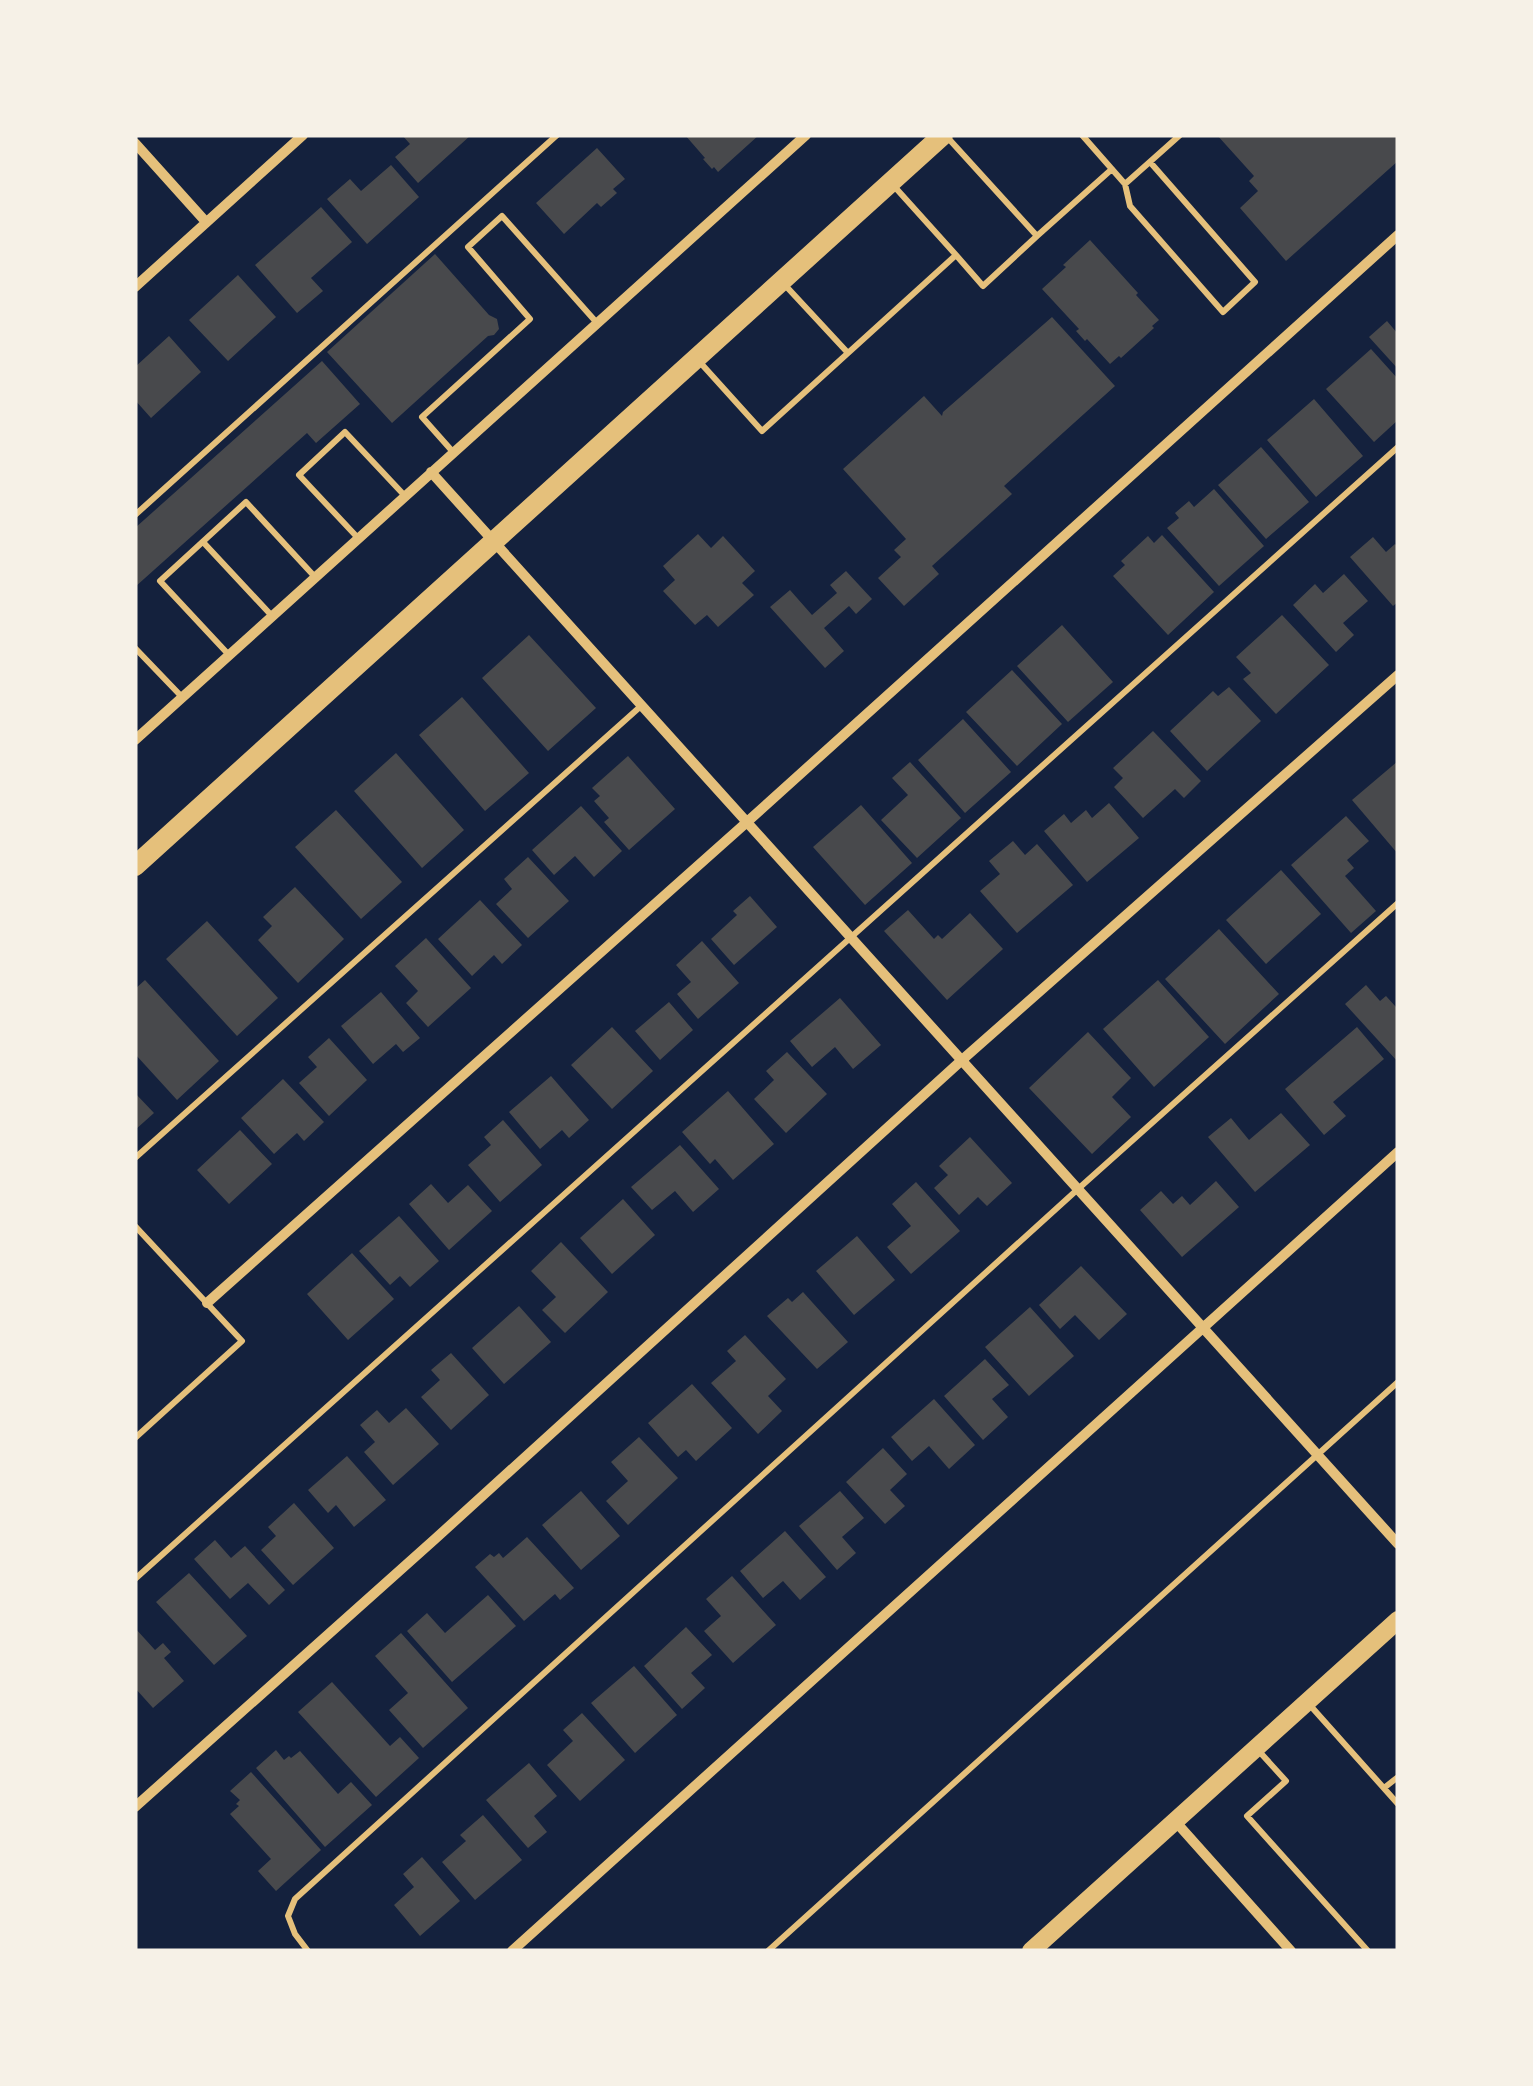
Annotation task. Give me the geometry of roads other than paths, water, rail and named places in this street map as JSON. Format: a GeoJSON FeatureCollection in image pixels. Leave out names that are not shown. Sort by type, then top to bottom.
{"type":"FeatureCollection","features":[{"type":"Feature","properties":{"kind":"main road"},"geometry":{"type":"LineString","coordinates":[[135,866],[944,135]]}},
{"type":"Feature","properties":{"kind":"street"},"geometry":{"type":"LineString","coordinates":[[135,286],[303,135]]}},
{"type":"Feature","properties":{"kind":"street"},"geometry":{"type":"LineString","coordinates":[[135,739],[806,135]]}},
{"type":"Feature","properties":{"kind":"street"},"geometry":{"type":"LineString","coordinates":[[135,143],[206,222]]}},
{"type":"Feature","properties":{"kind":"street"},"geometry":{"type":"LineString","coordinates":[[208,1303],[1398,235]]}},
{"type":"Feature","properties":{"kind":"street"},"geometry":{"type":"LineString","coordinates":[[431,472],[1398,1544]]}},
{"type":"Feature","properties":{"kind":"street"},"geometry":{"type":"LineString","coordinates":[[135,1807],[962,1060],[1398,675]]}},
{"type":"Feature","properties":{"kind":"street"},"geometry":{"type":"LineString","coordinates":[[512,1951],[1398,1152]]}},
{"type":"Feature","properties":{"kind":"street"},"geometry":{"type":"LineString","coordinates":[[1031,1951],[1398,1620]]}},
{"type":"Feature","properties":{"kind":"street"},"geometry":{"type":"LineString","coordinates":[[1175,1821],[1291,1951]]}},
{"type":"Feature","properties":{"kind":"lane"},"geometry":{"type":"LineString","coordinates":[[135,515],[556,135]]}},
{"type":"Feature","properties":{"kind":"lane"},"geometry":{"type":"LineString","coordinates":[[944,135],[1038,236]]}},
{"type":"Feature","properties":{"kind":"lane"},"geometry":{"type":"LineString","coordinates":[[1125,184],[1180,135]]}},
{"type":"Feature","properties":{"kind":"lane"},"geometry":{"type":"LineString","coordinates":[[1084,136],[1125,184],[1130,206],[1224,312],[1255,282],[1150,162]]}},
{"type":"Feature","properties":{"kind":"lane"},"geometry":{"type":"LineString","coordinates":[[890,182],[983,286],[1112,169]]}},
{"type":"Feature","properties":{"kind":"lane"},"geometry":{"type":"LineString","coordinates":[[453,452],[422,417],[530,319],[468,246],[502,216],[596,323]]}},
{"type":"Feature","properties":{"kind":"lane"},"geometry":{"type":"LineString","coordinates":[[696,358],[762,431],[956,255]]}},
{"type":"Feature","properties":{"kind":"lane"},"geometry":{"type":"LineString","coordinates":[[781,281],[848,353]]}},
{"type":"Feature","properties":{"kind":"lane"},"geometry":{"type":"LineString","coordinates":[[358,538],[300,475],[345,432],[405,496]]}},
{"type":"Feature","properties":{"kind":"lane"},"geometry":{"type":"LineString","coordinates":[[135,1579],[1398,447]]}},
{"type":"Feature","properties":{"kind":"lane"},"geometry":{"type":"LineString","coordinates":[[229,655],[160,581],[246,502],[315,577]]}},
{"type":"Feature","properties":{"kind":"lane"},"geometry":{"type":"LineString","coordinates":[[203,542],[272,616]]}},
{"type":"Feature","properties":{"kind":"lane"},"geometry":{"type":"LineString","coordinates":[[135,648],[182,697]]}},
{"type":"Feature","properties":{"kind":"lane"},"geometry":{"type":"LineString","coordinates":[[135,1158],[642,706]]}},
{"type":"Feature","properties":{"kind":"lane"},"geometry":{"type":"LineString","coordinates":[[308,1951],[288,1916],[295,1899],[1398,903]]}},
{"type":"Feature","properties":{"kind":"lane"},"geometry":{"type":"LineString","coordinates":[[135,1226],[242,1341],[135,1438]]}},
{"type":"Feature","properties":{"kind":"lane"},"geometry":{"type":"LineString","coordinates":[[768,1951],[1398,1382]]}},
{"type":"Feature","properties":{"kind":"lane"},"geometry":{"type":"LineString","coordinates":[[1307,1702],[1398,1804]]}},
{"type":"Feature","properties":{"kind":"lane"},"geometry":{"type":"LineString","coordinates":[[1256,1748],[1286,1781],[1247,1816],[1368,1951]]}},
{"type":"Feature","properties":{"kind":"lane"},"geometry":{"type":"LineString","coordinates":[[1384,1788],[1398,1776]]}}]}
